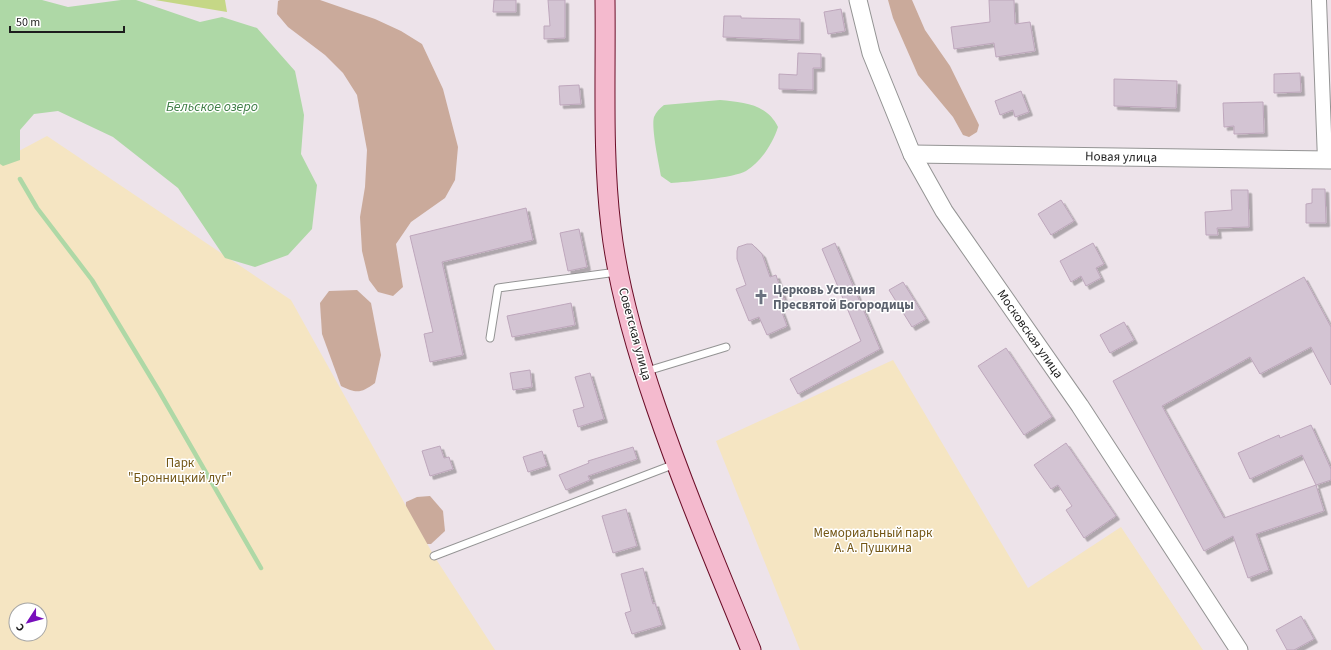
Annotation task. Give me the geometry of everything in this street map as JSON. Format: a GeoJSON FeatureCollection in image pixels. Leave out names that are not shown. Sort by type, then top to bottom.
{"type":"FeatureCollection","features":[{"type":"Feature","properties":{"kind":"main road","name":"Советская улица"},"geometry":{"type":"LineString","coordinates":[[605,0],[606,154],[611,227],[623,297],[644,372],[676,464],[751,650]]}},
{"type":"Feature","properties":{"kind":"street","name":"Московская улица"},"geometry":{"type":"LineString","coordinates":[[858,0],[870,53],[912,154],[944,211],[1080,406],[1239,650]]}},
{"type":"Feature","properties":{"kind":"street"},"geometry":{"type":"LineString","coordinates":[[1319,0],[1328,160]]}},
{"type":"Feature","properties":{"kind":"street","name":"Новая улица"},"geometry":{"type":"LineString","coordinates":[[912,154],[1328,160]]}},
{"type":"Feature","properties":{"kind":"lane"},"geometry":{"type":"LineString","coordinates":[[490,338],[498,288],[619,272]]}},
{"type":"Feature","properties":{"kind":"lane"},"geometry":{"type":"LineString","coordinates":[[644,372],[726,347]]}},
{"type":"Feature","properties":{"kind":"lane"},"geometry":{"type":"LineString","coordinates":[[434,556],[676,464]]}},
{"type":"Feature","properties":{"kind":"shaded area"},"geometry":{"type":"Polygon","coordinates":[[[155,0],[225,0],[227,12],[155,0]]]}},
{"type":"Feature","properties":{"kind":"shaded area"},"geometry":{"type":"Polygon","coordinates":[[[320,0],[375,19],[401,31],[422,44],[443,89],[458,147],[455,180],[445,198],[411,222],[396,244],[403,287],[393,296],[378,292],[369,280],[362,251],[360,217],[365,187],[367,150],[357,95],[343,73],[325,55],[288,27],[277,14],[278,1],[320,0]]]}},
{"type":"Feature","properties":{"kind":"shaded area"},"geometry":{"type":"Polygon","coordinates":[[[888,0],[912,0],[925,30],[950,66],[979,125],[977,132],[969,137],[963,135],[953,117],[918,75],[893,18],[888,0]]]}},
{"type":"Feature","properties":{"kind":"shaded area"},"geometry":{"type":"Polygon","coordinates":[[[357,290],[371,303],[381,355],[375,383],[366,389],[355,391],[341,386],[322,334],[320,303],[329,291],[357,290]]]}},
{"type":"Feature","properties":{"kind":"shaded area"},"geometry":{"type":"Polygon","coordinates":[[[430,496],[443,511],[445,531],[431,544],[418,544],[405,520],[406,502],[417,497],[430,496]]]}},
{"type":"Feature","properties":{"kind":"green space","name":"Парк \"Бронницкий луг\""},"geometry":{"type":"Polygon","coordinates":[[[47,136],[291,300],[434,556],[495,650],[0,650],[0,161],[47,136]]]}},
{"type":"Feature","properties":{"kind":"green space","name":"Мемориальный парк А. А. Пушкина"},"geometry":{"type":"Polygon","coordinates":[[[893,360],[1028,588],[1121,527],[1203,650],[800,650],[716,441],[893,360]]]}},
{"type":"Feature","properties":{"kind":"water","name":"Бельское озеро"},"geometry":{"type":"Polygon","coordinates":[[[0,0],[42,0],[68,7],[121,0],[136,0],[200,22],[222,17],[257,28],[295,71],[304,115],[301,154],[317,185],[312,229],[288,255],[255,267],[225,258],[178,188],[113,137],[58,111],[34,114],[20,130],[20,160],[3,166],[0,164],[0,0]]]}},
{"type":"Feature","properties":{"kind":"water"},"geometry":{"type":"Polygon","coordinates":[[[720,100],[746,103],[768,113],[778,127],[770,146],[757,163],[746,171],[731,176],[671,183],[661,176],[653,122],[656,113],[664,105],[720,100]]]}},
{"type":"Feature","properties":{"kind":"building"},"geometry":{"type":"Polygon","coordinates":[[[494,0],[516,0],[516,12],[493,12],[494,0]]]}},
{"type":"Feature","properties":{"kind":"building"},"geometry":{"type":"Polygon","coordinates":[[[548,0],[565,0],[565,38],[544,39],[544,26],[550,26],[548,0]]]}},
{"type":"Feature","properties":{"kind":"building"},"geometry":{"type":"Polygon","coordinates":[[[989,0],[1014,0],[1015,24],[1030,22],[1035,51],[996,57],[994,43],[954,49],[951,27],[990,22],[989,0]]]}},
{"type":"Feature","properties":{"kind":"building"},"geometry":{"type":"Polygon","coordinates":[[[841,9],[845,31],[828,34],[824,12],[841,9]]]}},
{"type":"Feature","properties":{"kind":"building"},"geometry":{"type":"Polygon","coordinates":[[[724,16],[741,16],[741,18],[800,19],[800,40],[723,37],[724,16]]]}},
{"type":"Feature","properties":{"kind":"building"},"geometry":{"type":"Polygon","coordinates":[[[798,53],[821,54],[821,68],[813,68],[813,90],[779,89],[779,74],[797,75],[798,53]]]}},
{"type":"Feature","properties":{"kind":"building"},"geometry":{"type":"Polygon","coordinates":[[[1300,73],[1301,92],[1274,93],[1274,74],[1300,73]]]}},
{"type":"Feature","properties":{"kind":"building"},"geometry":{"type":"Polygon","coordinates":[[[1114,79],[1177,81],[1176,108],[1114,106],[1114,79]]]}},
{"type":"Feature","properties":{"kind":"building"},"geometry":{"type":"Polygon","coordinates":[[[579,85],[581,104],[560,105],[559,86],[579,85]]]}},
{"type":"Feature","properties":{"kind":"building"},"geometry":{"type":"Polygon","coordinates":[[[1021,91],[1029,112],[1015,117],[1013,110],[1000,115],[995,101],[1021,91]]]}},
{"type":"Feature","properties":{"kind":"building"},"geometry":{"type":"Polygon","coordinates":[[[1263,102],[1264,133],[1234,134],[1234,126],[1224,127],[1223,103],[1263,102]]]}},
{"type":"Feature","properties":{"kind":"building"},"geometry":{"type":"Polygon","coordinates":[[[1312,189],[1325,189],[1326,223],[1306,223],[1306,204],[1312,203],[1312,189]]]}},
{"type":"Feature","properties":{"kind":"building"},"geometry":{"type":"Polygon","coordinates":[[[1231,190],[1248,190],[1249,227],[1217,228],[1218,235],[1206,235],[1205,212],[1232,210],[1231,190]]]}},
{"type":"Feature","properties":{"kind":"building"},"geometry":{"type":"Polygon","coordinates":[[[1061,200],[1074,221],[1051,235],[1038,214],[1061,200]]]}},
{"type":"Feature","properties":{"kind":"building"},"geometry":{"type":"Polygon","coordinates":[[[526,208],[533,240],[442,262],[463,355],[430,362],[424,334],[433,332],[410,236],[526,208]]]}},
{"type":"Feature","properties":{"kind":"building"},"geometry":{"type":"Polygon","coordinates":[[[579,229],[587,267],[568,271],[560,233],[579,229]]]}},
{"type":"Feature","properties":{"kind":"building"},"geometry":{"type":"Polygon","coordinates":[[[835,243],[880,349],[798,394],[790,379],[861,341],[822,249],[835,243]]]}},
{"type":"Feature","properties":{"kind":"building"},"geometry":{"type":"Polygon","coordinates":[[[1093,243],[1104,264],[1096,268],[1101,278],[1086,286],[1081,276],[1071,282],[1060,261],[1093,243]]]}},
{"type":"Feature","properties":{"kind":"building","name":"Церковь Успения Пресвятой Богородицы"},"geometry":{"type":"Polygon","coordinates":[[[752,244],[762,254],[770,277],[776,275],[786,305],[780,307],[787,326],[767,335],[759,317],[749,321],[736,289],[746,285],[737,259],[737,251],[738,247],[752,244]]]}},
{"type":"Feature","properties":{"kind":"building"},"geometry":{"type":"Polygon","coordinates":[[[1304,277],[1331,327],[1331,385],[1311,347],[1260,374],[1250,357],[1162,406],[1224,518],[1316,485],[1324,511],[1256,534],[1269,570],[1248,578],[1233,536],[1204,551],[1113,381],[1304,277]]]}},
{"type":"Feature","properties":{"kind":"building"},"geometry":{"type":"Polygon","coordinates":[[[903,282],[926,319],[912,327],[889,290],[903,282]]]}},
{"type":"Feature","properties":{"kind":"building"},"geometry":{"type":"Polygon","coordinates":[[[571,303],[575,325],[512,337],[507,316],[571,303]]]}},
{"type":"Feature","properties":{"kind":"building"},"geometry":{"type":"Polygon","coordinates":[[[1124,322],[1134,340],[1110,353],[1100,335],[1124,322]]]}},
{"type":"Feature","properties":{"kind":"building"},"geometry":{"type":"Polygon","coordinates":[[[1006,348],[1052,417],[1024,435],[978,366],[1006,348]]]}},
{"type":"Feature","properties":{"kind":"building"},"geometry":{"type":"Polygon","coordinates":[[[530,370],[532,387],[513,390],[510,373],[530,370]]]}},
{"type":"Feature","properties":{"kind":"building"},"geometry":{"type":"Polygon","coordinates":[[[590,373],[604,419],[578,427],[573,410],[584,407],[575,377],[590,373]]]}},
{"type":"Feature","properties":{"kind":"building"},"geometry":{"type":"Polygon","coordinates":[[[1311,425],[1331,469],[1331,480],[1316,485],[1302,455],[1250,479],[1238,453],[1279,435],[1280,438],[1311,425]]]}},
{"type":"Feature","properties":{"kind":"building"},"geometry":{"type":"Polygon","coordinates":[[[1066,443],[1116,516],[1084,538],[1066,510],[1072,506],[1058,485],[1051,489],[1034,465],[1066,443]]]}},
{"type":"Feature","properties":{"kind":"building"},"geometry":{"type":"Polygon","coordinates":[[[440,446],[444,458],[449,457],[453,469],[430,476],[422,451],[440,446]]]}},
{"type":"Feature","properties":{"kind":"building"},"geometry":{"type":"Polygon","coordinates":[[[633,447],[637,459],[588,476],[590,480],[566,490],[559,475],[589,463],[588,461],[633,447]]]}},
{"type":"Feature","properties":{"kind":"building"},"geometry":{"type":"Polygon","coordinates":[[[542,451],[547,466],[528,472],[523,457],[542,451]]]}},
{"type":"Feature","properties":{"kind":"building"},"geometry":{"type":"Polygon","coordinates":[[[626,509],[637,546],[613,553],[602,516],[626,509]]]}},
{"type":"Feature","properties":{"kind":"building"},"geometry":{"type":"Polygon","coordinates":[[[643,568],[653,604],[655,603],[662,625],[632,634],[625,613],[631,611],[621,574],[643,568]]]}},
{"type":"Feature","properties":{"kind":"building"},"geometry":{"type":"Polygon","coordinates":[[[1301,616],[1314,639],[1294,650],[1287,650],[1276,630],[1301,616]]]}},
{"type":"Feature","properties":{"kind":"waterway"},"geometry":{"type":"LineString","coordinates":[[20,179],[37,208],[92,280],[159,391],[261,568]]}},
{"type":"Feature","properties":{"kind":"place","name":"Церковь Успения Пресвятой Богородицы"},"geometry":{"type":"Point","coordinates":[761,297]}}]}
